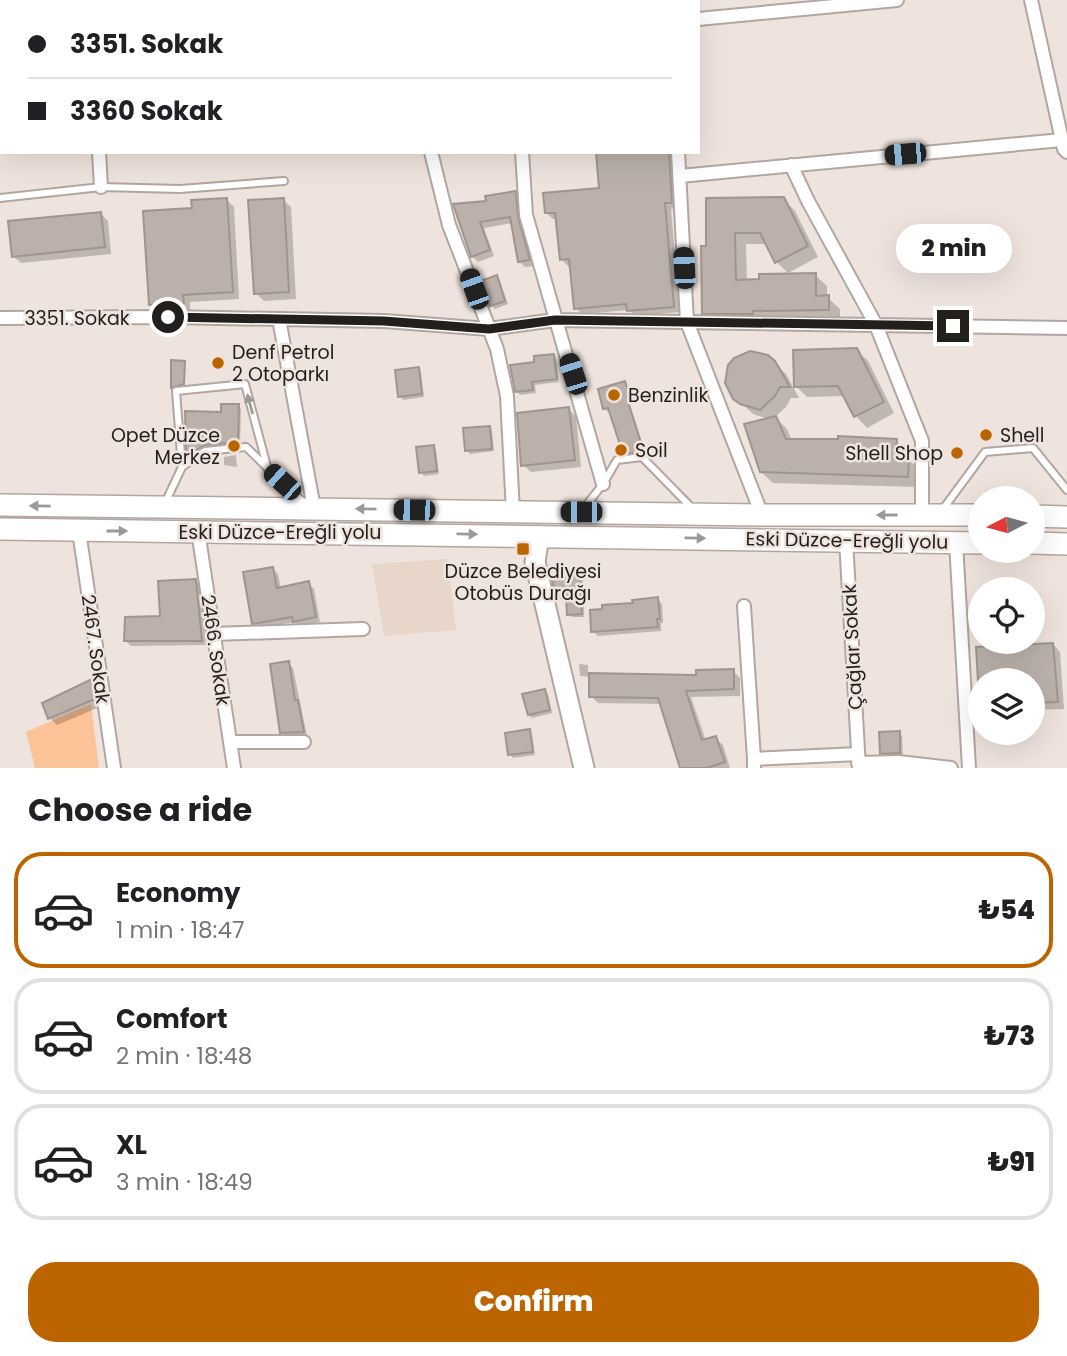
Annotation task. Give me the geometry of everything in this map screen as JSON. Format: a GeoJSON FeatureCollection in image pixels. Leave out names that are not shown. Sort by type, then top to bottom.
{"type":"FeatureCollection","features":[{"type":"Feature","properties":{"kind":"main road","name":"Eski Düzce-Ereğli yolu"},"geometry":{"type":"LineString","coordinates":[[0,505],[762,515],[968,515]]}},
{"type":"Feature","properties":{"kind":"main road"},"geometry":{"type":"LineString","coordinates":[[1045,516],[1067,517]]}},
{"type":"Feature","properties":{"kind":"main road","name":"Eski Düzce-Ereğli yolu"},"geometry":{"type":"LineString","coordinates":[[0,528],[968,542]]}},
{"type":"Feature","properties":{"kind":"main road"},"geometry":{"type":"LineString","coordinates":[[1045,543],[1067,544]]}},
{"type":"Feature","properties":{"kind":"street"},"geometry":{"type":"LineString","coordinates":[[700,19],[897,0]]}},
{"type":"Feature","properties":{"kind":"street"},"geometry":{"type":"LineString","coordinates":[[680,176],[791,165],[1064,146],[1031,0]]}},
{"type":"Feature","properties":{"kind":"street"},"geometry":{"type":"LineString","coordinates":[[99,154],[101,187]]}},
{"type":"Feature","properties":{"kind":"street"},"geometry":{"type":"LineString","coordinates":[[431,154],[449,226],[497,349],[507,396],[513,512]]}},
{"type":"Feature","properties":{"kind":"street"},"geometry":{"type":"LineString","coordinates":[[522,154],[526,215],[603,484]]}},
{"type":"Feature","properties":{"kind":"street"},"geometry":{"type":"LineString","coordinates":[[678,154],[687,322],[762,515]]}},
{"type":"Feature","properties":{"kind":"street"},"geometry":{"type":"LineString","coordinates":[[791,165],[876,325],[922,442],[930,514]]}},
{"type":"Feature","properties":{"kind":"street","name":"3351. Sokak"},"geometry":{"type":"LineString","coordinates":[[0,318],[384,321],[489,329],[555,320],[1067,328]]}},
{"type":"Feature","properties":{"kind":"street"},"geometry":{"type":"LineString","coordinates":[[279,319],[312,508]]}},
{"type":"Feature","properties":{"kind":"street","name":"2467. Sokak"},"geometry":{"type":"LineString","coordinates":[[79,531],[114,768]]}},
{"type":"Feature","properties":{"kind":"street","name":"2466. Sokak"},"geometry":{"type":"LineString","coordinates":[[198,531],[234,768]]}},
{"type":"Feature","properties":{"kind":"street"},"geometry":{"type":"LineString","coordinates":[[539,536],[535,562],[584,768]]}},
{"type":"Feature","properties":{"kind":"street","name":"Çağlar Sokak"},"geometry":{"type":"LineString","coordinates":[[846,540],[858,762]]}},
{"type":"Feature","properties":{"kind":"street"},"geometry":{"type":"LineString","coordinates":[[956,542],[969,768]]}},
{"type":"Feature","properties":{"kind":"street"},"geometry":{"type":"LineString","coordinates":[[744,606],[754,764],[899,762],[951,768]]}},
{"type":"Feature","properties":{"kind":"street"},"geometry":{"type":"LineString","coordinates":[[213,634],[363,629]]}},
{"type":"Feature","properties":{"kind":"street"},"geometry":{"type":"LineString","coordinates":[[230,742],[304,742]]}},
{"type":"Feature","properties":{"kind":"lane"},"geometry":{"type":"LineString","coordinates":[[0,198],[101,187],[180,189],[284,181]]}},
{"type":"Feature","properties":{"kind":"lane"},"geometry":{"type":"LineString","coordinates":[[164,507],[182,467],[176,391],[245,384],[268,470]]}},
{"type":"Feature","properties":{"kind":"lane"},"geometry":{"type":"LineString","coordinates":[[182,467],[205,451],[246,447],[312,508]]}},
{"type":"Feature","properties":{"kind":"lane"},"geometry":{"type":"LineString","coordinates":[[930,514],[985,452],[1033,448],[1067,490]]}},
{"type":"Feature","properties":{"kind":"lane"},"geometry":{"type":"LineString","coordinates":[[581,512],[603,484],[617,460],[642,457],[697,514]]}},
{"type":"Feature","properties":{"kind":"shaded area"},"geometry":{"type":"Polygon","coordinates":[[[448,559],[456,630],[384,636],[372,564],[448,559]]]}},
{"type":"Feature","properties":{"kind":"shaded area"},"geometry":{"type":"Polygon","coordinates":[[[91,704],[99,768],[35,768],[26,732],[91,704]]]}},
{"type":"Feature","properties":{"kind":"building"},"geometry":{"type":"Polygon","coordinates":[[[596,154],[669,154],[672,203],[665,203],[674,307],[627,311],[626,304],[574,309],[569,259],[560,260],[555,213],[545,213],[543,193],[599,188],[596,154]]]}},
{"type":"Feature","properties":{"kind":"building"},"geometry":{"type":"Polygon","coordinates":[[[516,191],[518,217],[530,260],[518,262],[510,217],[480,222],[490,250],[471,257],[453,204],[486,201],[485,196],[516,191]]]}},
{"type":"Feature","properties":{"kind":"building"},"geometry":{"type":"Polygon","coordinates":[[[784,197],[808,246],[775,263],[760,233],[735,233],[736,280],[759,279],[759,274],[816,273],[816,296],[829,295],[829,310],[702,314],[701,246],[706,246],[706,198],[784,197]]]}},
{"type":"Feature","properties":{"kind":"building"},"geometry":{"type":"Polygon","coordinates":[[[227,198],[233,292],[183,295],[184,303],[149,305],[143,211],[192,208],[191,200],[227,198]]]}},
{"type":"Feature","properties":{"kind":"building"},"geometry":{"type":"Polygon","coordinates":[[[284,198],[289,292],[254,294],[248,200],[284,198]]]}},
{"type":"Feature","properties":{"kind":"building"},"geometry":{"type":"Polygon","coordinates":[[[101,212],[105,247],[12,257],[8,221],[101,212]]]}},
{"type":"Feature","properties":{"kind":"building"},"geometry":{"type":"Polygon","coordinates":[[[497,275],[505,301],[490,306],[480,281],[497,275]]]}},
{"type":"Feature","properties":{"kind":"building"},"geometry":{"type":"Polygon","coordinates":[[[857,348],[884,402],[854,417],[838,386],[794,387],[793,350],[857,348]]]}},
{"type":"Feature","properties":{"kind":"building"},"geometry":{"type":"Polygon","coordinates":[[[750,351],[768,355],[775,361],[790,387],[780,387],[775,396],[760,410],[733,399],[725,383],[728,365],[734,358],[750,351]]]}},
{"type":"Feature","properties":{"kind":"building"},"geometry":{"type":"Polygon","coordinates":[[[554,354],[557,379],[532,382],[533,390],[515,392],[510,365],[534,362],[534,356],[554,354]]]}},
{"type":"Feature","properties":{"kind":"building"},"geometry":{"type":"Polygon","coordinates":[[[171,360],[185,361],[184,384],[171,388],[171,360]]]}},
{"type":"Feature","properties":{"kind":"building"},"geometry":{"type":"Polygon","coordinates":[[[419,367],[422,394],[398,397],[395,370],[419,367]]]}},
{"type":"Feature","properties":{"kind":"building"},"geometry":{"type":"Polygon","coordinates":[[[625,381],[631,401],[628,402],[644,452],[623,454],[608,408],[603,409],[598,389],[625,381]]]}},
{"type":"Feature","properties":{"kind":"building"},"geometry":{"type":"Polygon","coordinates":[[[221,404],[239,404],[238,442],[204,445],[195,451],[186,451],[185,411],[221,412],[221,404]]]}},
{"type":"Feature","properties":{"kind":"building"},"geometry":{"type":"Polygon","coordinates":[[[569,407],[575,460],[521,466],[517,413],[569,407]]]}},
{"type":"Feature","properties":{"kind":"building"},"geometry":{"type":"Polygon","coordinates":[[[776,416],[786,439],[838,439],[838,436],[897,439],[896,456],[909,457],[908,477],[760,472],[744,424],[776,416]]]}},
{"type":"Feature","properties":{"kind":"building"},"geometry":{"type":"Polygon","coordinates":[[[490,426],[492,449],[465,451],[463,428],[490,426]]]}},
{"type":"Feature","properties":{"kind":"building"},"geometry":{"type":"Polygon","coordinates":[[[434,445],[437,471],[419,473],[416,447],[434,445]]]}},
{"type":"Feature","properties":{"kind":"building"},"geometry":{"type":"Polygon","coordinates":[[[273,567],[277,588],[309,581],[316,617],[293,622],[292,617],[252,624],[243,572],[273,567]]]}},
{"type":"Feature","properties":{"kind":"building"},"geometry":{"type":"Polygon","coordinates":[[[580,575],[582,614],[567,615],[566,597],[556,597],[551,576],[580,575]]]}},
{"type":"Feature","properties":{"kind":"building"},"geometry":{"type":"Polygon","coordinates":[[[196,579],[202,641],[124,641],[125,617],[160,616],[158,581],[196,579]]]}},
{"type":"Feature","properties":{"kind":"building"},"geometry":{"type":"Polygon","coordinates":[[[658,597],[658,627],[591,632],[590,610],[602,609],[602,605],[633,603],[632,600],[658,597]]]}},
{"type":"Feature","properties":{"kind":"building"},"geometry":{"type":"Polygon","coordinates":[[[1045,643],[1053,643],[1058,702],[1045,702],[1045,668],[977,668],[976,654],[1045,654],[1045,643]]]}},
{"type":"Feature","properties":{"kind":"building"},"geometry":{"type":"Polygon","coordinates":[[[289,661],[295,700],[298,700],[304,732],[280,733],[270,664],[289,661]]]}},
{"type":"Feature","properties":{"kind":"building"},"geometry":{"type":"Polygon","coordinates":[[[734,669],[734,689],[686,691],[702,740],[716,736],[725,762],[707,768],[680,768],[658,698],[589,697],[589,673],[696,675],[696,670],[734,669]]]}},
{"type":"Feature","properties":{"kind":"building"},"geometry":{"type":"Polygon","coordinates":[[[92,679],[95,699],[48,719],[42,703],[92,679]]]}},
{"type":"Feature","properties":{"kind":"building"},"geometry":{"type":"Polygon","coordinates":[[[545,689],[550,710],[528,715],[522,694],[545,689]]]}},
{"type":"Feature","properties":{"kind":"building"},"geometry":{"type":"Polygon","coordinates":[[[530,729],[533,752],[508,755],[505,733],[530,729]]]}},
{"type":"Feature","properties":{"kind":"building"},"geometry":{"type":"Polygon","coordinates":[[[900,731],[900,753],[880,754],[879,732],[900,731]]]}},
{"type":"Feature","properties":{"kind":"place","name":"Denf Petrol 2 Otoparkı"},"geometry":{"type":"Point","coordinates":[218,363]}},
{"type":"Feature","properties":{"kind":"place","name":"Benzinlik"},"geometry":{"type":"Point","coordinates":[614,395]}},
{"type":"Feature","properties":{"kind":"place","name":"Shell"},"geometry":{"type":"Point","coordinates":[986,435]}},
{"type":"Feature","properties":{"kind":"place","name":"Opet Düzce Merkez"},"geometry":{"type":"Point","coordinates":[234,446]}},
{"type":"Feature","properties":{"kind":"place","name":"Soil"},"geometry":{"type":"Point","coordinates":[621,450]}},
{"type":"Feature","properties":{"kind":"place","name":"Shell Shop"},"geometry":{"type":"Point","coordinates":[957,453]}},
{"type":"Feature","properties":{"kind":"place","name":"Düzce Belediyesi Otobüs Durağı"},"geometry":{"type":"Point","coordinates":[523,549]}},
{"type":"Feature","properties":{"kind":"route"},"geometry":{"type":"LineString","coordinates":[[168,317],[384,321],[489,329],[555,320],[953,326]]}}]}
